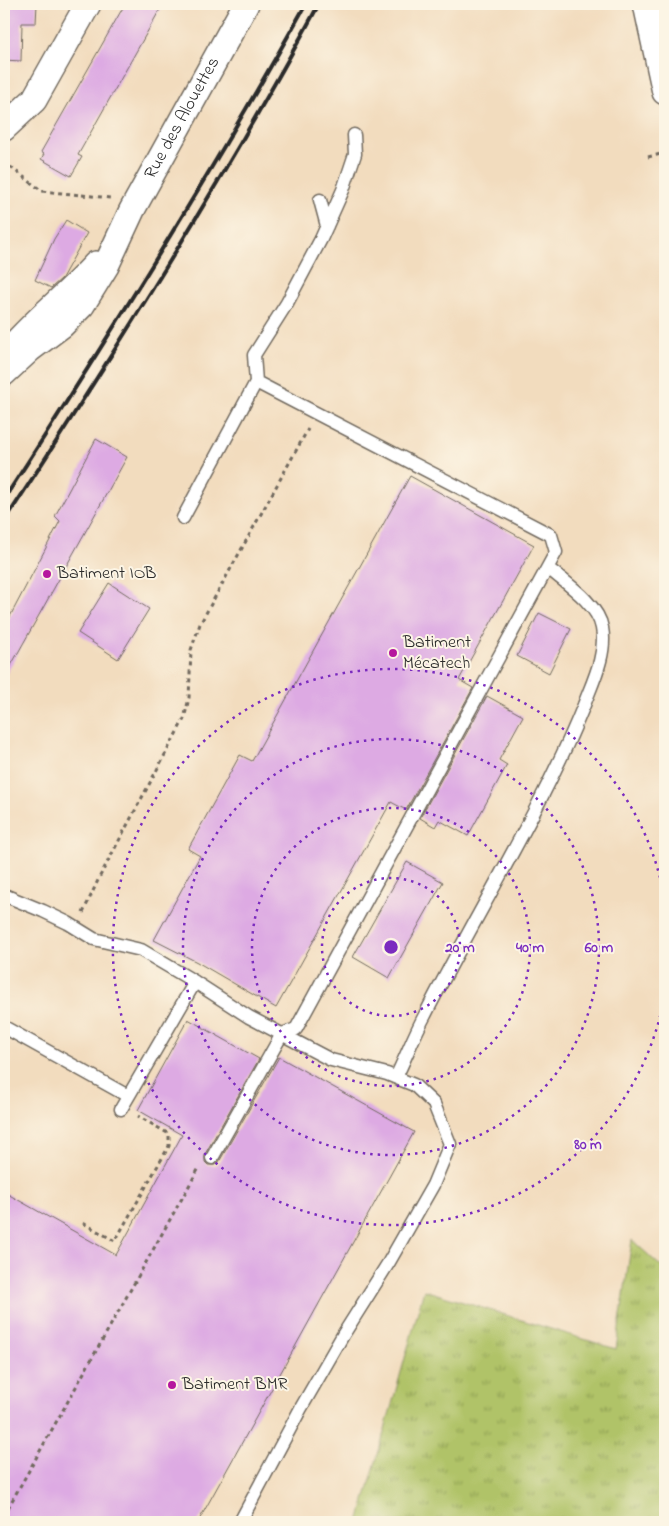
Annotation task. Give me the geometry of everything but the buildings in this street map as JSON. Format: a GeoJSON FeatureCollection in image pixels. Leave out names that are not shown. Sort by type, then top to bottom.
{"type":"FeatureCollection","features":[{"type":"Feature","properties":{"kind":"street"},"geometry":{"type":"LineString","coordinates":[[4,128],[34,100],[88,4]]}},
{"type":"Feature","properties":{"kind":"street","name":"Rue des Alouettes"},"geometry":{"type":"LineString","coordinates":[[4,373],[30,349],[62,325],[82,305],[106,266],[120,232],[246,4]]}},
{"type":"Feature","properties":{"kind":"street"},"geometry":{"type":"LineString","coordinates":[[646,4],[665,92]]}},
{"type":"Feature","properties":{"kind":"street","name":"Rue des Alouettes"},"geometry":{"type":"LineString","coordinates":[[4,358],[33,324],[81,280],[120,232]]}},
{"type":"Feature","properties":{"kind":"lane"},"geometry":{"type":"LineString","coordinates":[[183,518],[256,382],[254,355],[288,303],[327,226],[343,190],[355,154],[354,135]]}},
{"type":"Feature","properties":{"kind":"lane"},"geometry":{"type":"LineString","coordinates":[[320,200],[327,226]]}},
{"type":"Feature","properties":{"kind":"lane"},"geometry":{"type":"LineString","coordinates":[[212,1158],[282,1034],[296,1029],[556,552],[551,535],[256,382]]}},
{"type":"Feature","properties":{"kind":"lane"},"geometry":{"type":"LineString","coordinates":[[396,1078],[424,1016],[515,850],[575,726],[598,668],[604,642],[600,620],[587,602],[548,568]]}},
{"type":"Feature","properties":{"kind":"lane"},"geometry":{"type":"LineString","coordinates":[[4,895],[68,923],[94,939],[141,950],[249,1017],[331,1060],[396,1078],[414,1085],[434,1104],[450,1144],[433,1185],[389,1262],[329,1359],[240,1522]]}},
{"type":"Feature","properties":{"kind":"lane"},"geometry":{"type":"LineString","coordinates":[[4,1027],[125,1103],[195,982]]}},
{"type":"Feature","properties":{"kind":"path"},"geometry":{"type":"LineString","coordinates":[[648,157],[665,153]]}},
{"type":"Feature","properties":{"kind":"path"},"geometry":{"type":"LineString","coordinates":[[4,162],[42,191],[137,201]]}},
{"type":"Feature","properties":{"kind":"path"},"geometry":{"type":"LineString","coordinates":[[80,920],[99,878],[184,719],[189,698],[191,650],[200,624],[309,427]]}},
{"type":"Feature","properties":{"kind":"path"},"geometry":{"type":"LineString","coordinates":[[83,1223],[115,1241],[168,1146],[169,1134],[136,1115],[125,1103]]}},
{"type":"Feature","properties":{"kind":"path"},"geometry":{"type":"LineString","coordinates":[[4,1515],[200,1166]]}},
{"type":"Feature","properties":{"kind":"green space"},"geometry":{"type":"Polygon","coordinates":[[[632,1240],[665,1270],[665,1517],[663,1522],[359,1522],[424,1290],[616,1349],[632,1240]]]}},
{"type":"Feature","properties":{"kind":"railway"},"geometry":{"type":"LineString","coordinates":[[4,499],[159,254],[234,130],[306,4]]}},
{"type":"Feature","properties":{"kind":"railway"},"geometry":{"type":"LineString","coordinates":[[4,522],[167,266],[319,4]]}},
{"type":"Feature","properties":{"kind":"place","name":"Batiment IOB"},"geometry":{"type":"Point","coordinates":[47,574]}},
{"type":"Feature","properties":{"kind":"place","name":"Batiment Mécatech"},"geometry":{"type":"Point","coordinates":[393,653]}},
{"type":"Feature","properties":{"kind":"place","name":"Batiment BMR"},"geometry":{"type":"Point","coordinates":[172,1385]}}]}
